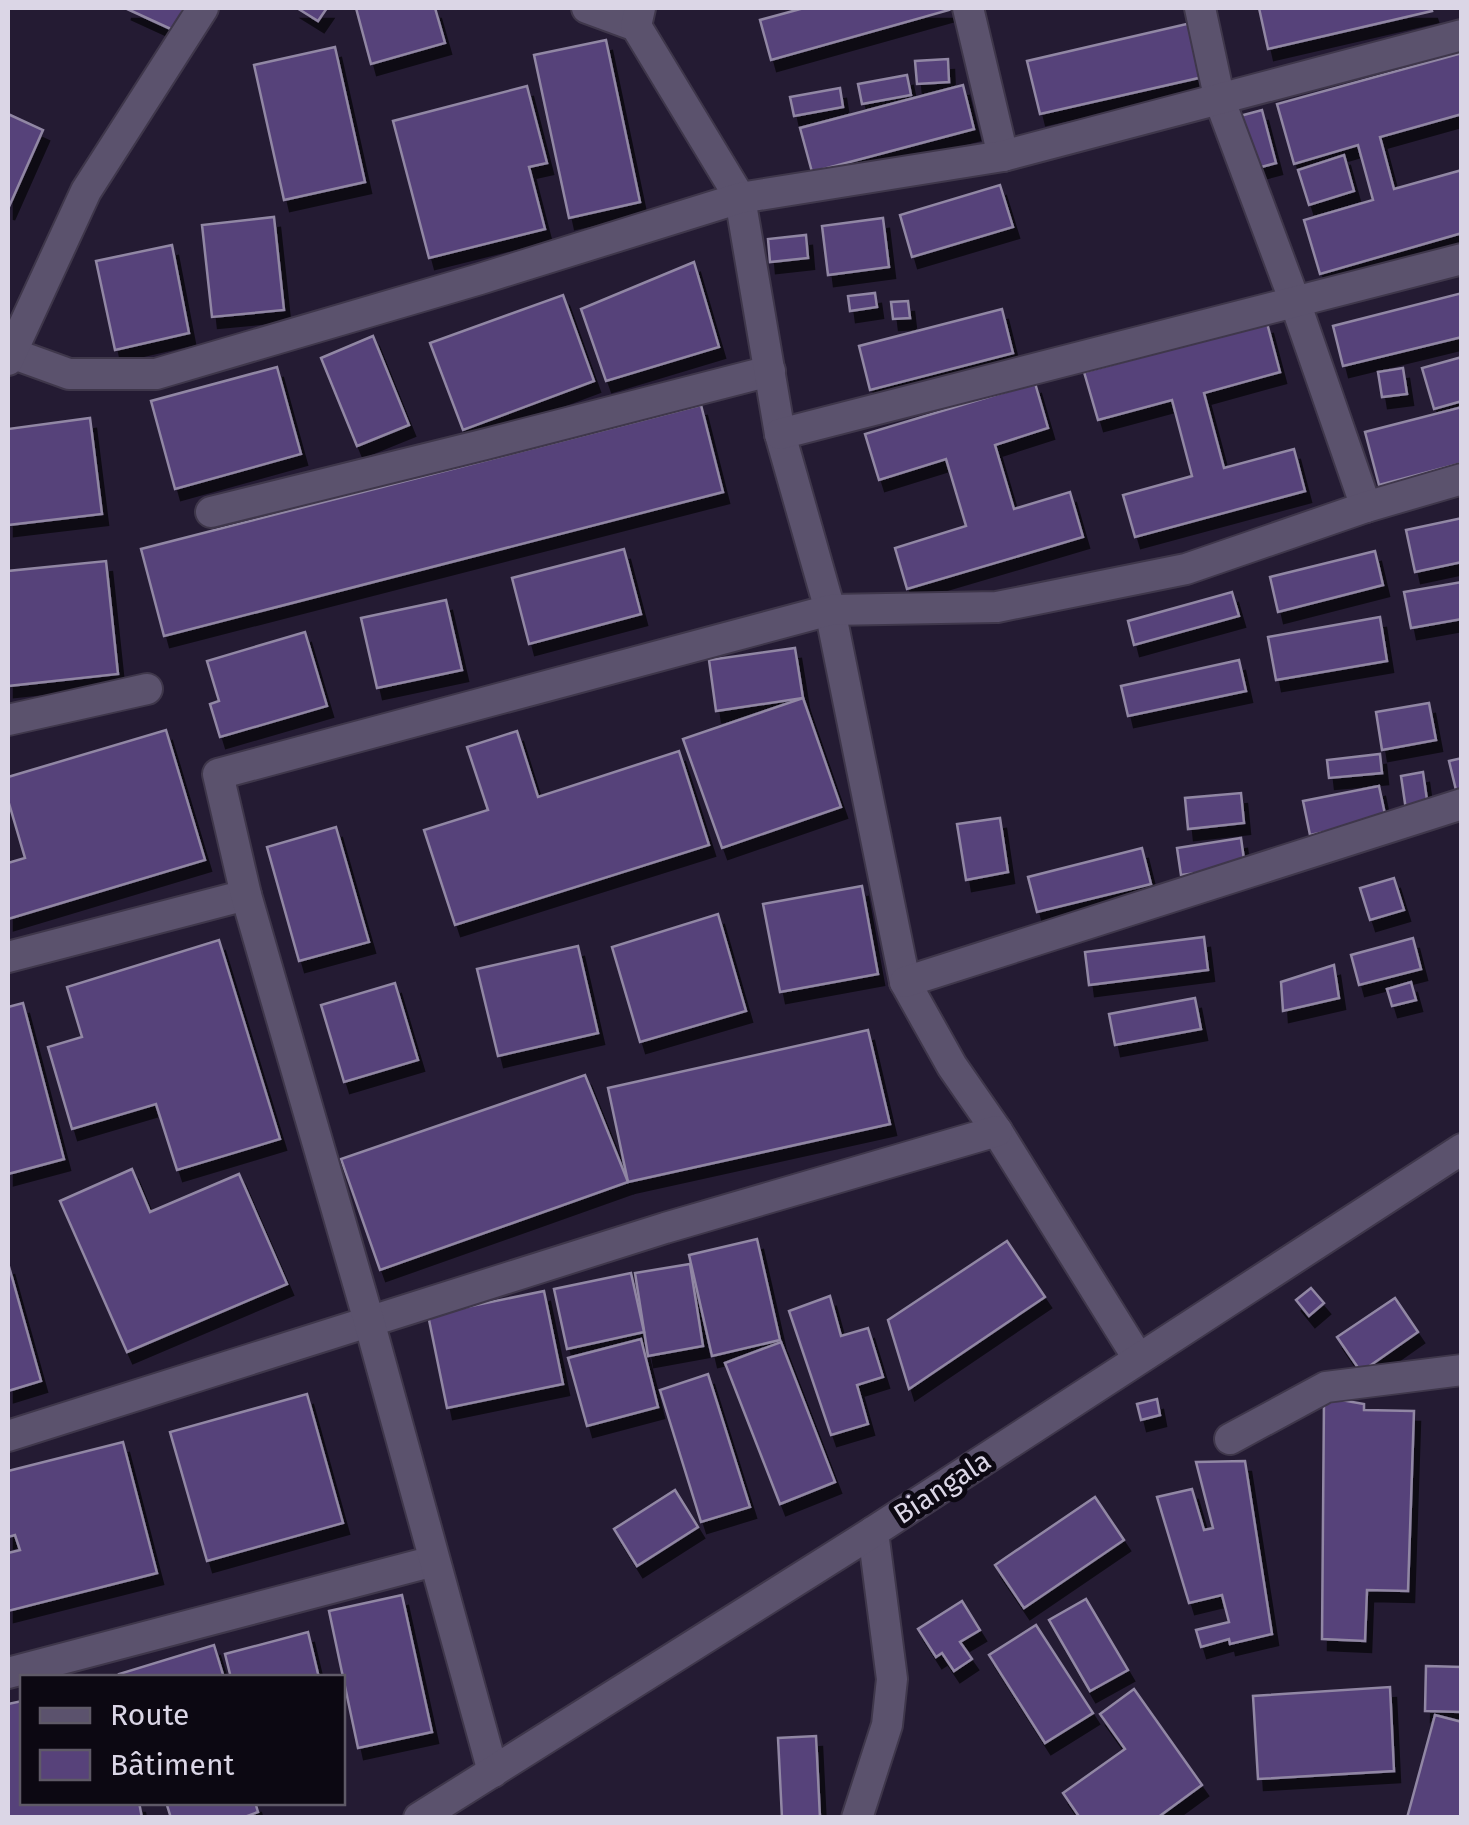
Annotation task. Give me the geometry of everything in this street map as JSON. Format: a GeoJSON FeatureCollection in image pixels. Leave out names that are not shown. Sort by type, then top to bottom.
{"type":"FeatureCollection","features":[{"type":"Feature","properties":{"kind":"street"},"geometry":{"type":"LineString","coordinates":[[203,8],[86,191],[9,356],[69,374],[156,374],[740,198],[1003,156],[1462,35]]}},
{"type":"Feature","properties":{"kind":"street"},"geometry":{"type":"LineString","coordinates":[[587,8],[638,17],[740,198],[780,434],[830,610],[904,982],[952,1066],[997,1131],[1138,1358]]}},
{"type":"Feature","properties":{"kind":"street"},"geometry":{"type":"LineString","coordinates":[[968,8],[1003,156]]}},
{"type":"Feature","properties":{"kind":"street"},"geometry":{"type":"LineString","coordinates":[[1200,8],[1220,100],[1366,507]]}},
{"type":"Feature","properties":{"kind":"street"},"geometry":{"type":"LineString","coordinates":[[780,434],[1462,259]]}},
{"type":"Feature","properties":{"kind":"street"},"geometry":{"type":"LineString","coordinates":[[211,512],[770,370]]}},
{"type":"Feature","properties":{"kind":"street"},"geometry":{"type":"LineString","coordinates":[[493,1772],[246,895],[218,774],[830,610],[996,607],[1186,569],[1462,478]]}},
{"type":"Feature","properties":{"kind":"street"},"geometry":{"type":"LineString","coordinates":[[8,720],[147,690]]}},
{"type":"Feature","properties":{"kind":"street"},"geometry":{"type":"LineString","coordinates":[[904,982],[1462,804]]}},
{"type":"Feature","properties":{"kind":"street"},"geometry":{"type":"LineString","coordinates":[[8,957],[246,895]]}},
{"type":"Feature","properties":{"kind":"street"},"geometry":{"type":"LineString","coordinates":[[8,1436],[666,1228],[997,1131]]}},
{"type":"Feature","properties":{"kind":"street","name":"Biangala"},"geometry":{"type":"LineString","coordinates":[[419,1818],[873,1532],[1462,1149]]}},
{"type":"Feature","properties":{"kind":"street"},"geometry":{"type":"LineString","coordinates":[[1230,1439],[1326,1387],[1462,1370]]}},
{"type":"Feature","properties":{"kind":"street"},"geometry":{"type":"LineString","coordinates":[[857,1818],[887,1725],[892,1679],[873,1532]]}},
{"type":"Feature","properties":{"kind":"street"},"geometry":{"type":"LineString","coordinates":[[8,1673],[434,1561]]}},
{"type":"Feature","properties":{"kind":"building"},"geometry":{"type":"Polygon","coordinates":[[[125,8],[184,8],[173,30],[125,8]]]}},
{"type":"Feature","properties":{"kind":"building"},"geometry":{"type":"Polygon","coordinates":[[[297,8],[327,8],[318,21],[297,8]]]}},
{"type":"Feature","properties":{"kind":"building"},"geometry":{"type":"Polygon","coordinates":[[[356,8],[435,8],[445,43],[371,64],[356,8]]]}},
{"type":"Feature","properties":{"kind":"building"},"geometry":{"type":"Polygon","coordinates":[[[804,8],[949,10],[771,60],[760,20],[804,8]]]}},
{"type":"Feature","properties":{"kind":"building"},"geometry":{"type":"Polygon","coordinates":[[[1259,8],[1431,8],[1432,11],[1268,49],[1259,8]]]}},
{"type":"Feature","properties":{"kind":"building"},"geometry":{"type":"Polygon","coordinates":[[[1191,23],[1203,77],[1040,114],[1027,61],[1191,23]]]}},
{"type":"Feature","properties":{"kind":"building"},"geometry":{"type":"Polygon","coordinates":[[[606,40],[640,202],[569,218],[534,55],[606,40]]]}},
{"type":"Feature","properties":{"kind":"building"},"geometry":{"type":"Polygon","coordinates":[[[335,47],[365,182],[284,200],[254,65],[335,47]]]}},
{"type":"Feature","properties":{"kind":"building"},"geometry":{"type":"Polygon","coordinates":[[[1462,53],[1462,114],[1380,137],[1394,189],[1462,170],[1462,233],[1320,274],[1304,220],[1373,200],[1358,145],[1294,164],[1277,104],[1462,53]]]}},
{"type":"Feature","properties":{"kind":"building"},"geometry":{"type":"Polygon","coordinates":[[[948,59],[949,82],[917,84],[915,61],[948,59]]]}},
{"type":"Feature","properties":{"kind":"building"},"geometry":{"type":"Polygon","coordinates":[[[907,75],[911,95],[862,104],[858,84],[907,75]]]}},
{"type":"Feature","properties":{"kind":"building"},"geometry":{"type":"Polygon","coordinates":[[[963,85],[974,129],[812,172],[800,128],[963,85]]]}},
{"type":"Feature","properties":{"kind":"building"},"geometry":{"type":"Polygon","coordinates":[[[527,86],[547,163],[529,167],[545,229],[429,258],[393,121],[527,86]]]}},
{"type":"Feature","properties":{"kind":"building"},"geometry":{"type":"Polygon","coordinates":[[[840,88],[843,107],[794,116],[790,97],[840,88]]]}},
{"type":"Feature","properties":{"kind":"building"},"geometry":{"type":"Polygon","coordinates":[[[1262,110],[1276,163],[1254,169],[1240,116],[1262,110]]]}},
{"type":"Feature","properties":{"kind":"building"},"geometry":{"type":"Polygon","coordinates":[[[8,114],[43,130],[8,209],[8,114]]]}},
{"type":"Feature","properties":{"kind":"building"},"geometry":{"type":"Polygon","coordinates":[[[1344,155],[1354,191],[1309,205],[1298,170],[1344,155]]]}},
{"type":"Feature","properties":{"kind":"building"},"geometry":{"type":"Polygon","coordinates":[[[1000,185],[1013,227],[912,257],[900,215],[1000,185]]]}},
{"type":"Feature","properties":{"kind":"building"},"geometry":{"type":"Polygon","coordinates":[[[274,217],[284,310],[212,317],[202,225],[274,217]]]}},
{"type":"Feature","properties":{"kind":"building"},"geometry":{"type":"Polygon","coordinates":[[[883,218],[889,267],[828,275],[822,226],[883,218]]]}},
{"type":"Feature","properties":{"kind":"building"},"geometry":{"type":"Polygon","coordinates":[[[806,235],[808,258],[770,262],[768,239],[806,235]]]}},
{"type":"Feature","properties":{"kind":"building"},"geometry":{"type":"Polygon","coordinates":[[[172,245],[189,333],[115,350],[96,261],[172,245]]]}},
{"type":"Feature","properties":{"kind":"building"},"geometry":{"type":"Polygon","coordinates":[[[694,262],[719,347],[606,381],[581,309],[694,262]]]}},
{"type":"Feature","properties":{"kind":"building"},"geometry":{"type":"Polygon","coordinates":[[[875,293],[877,307],[850,311],[848,296],[875,293]]]}},
{"type":"Feature","properties":{"kind":"building"},"geometry":{"type":"Polygon","coordinates":[[[1462,293],[1462,337],[1343,366],[1333,326],[1462,293]]]}},
{"type":"Feature","properties":{"kind":"building"},"geometry":{"type":"Polygon","coordinates":[[[563,295],[594,381],[463,430],[430,343],[563,295]]]}},
{"type":"Feature","properties":{"kind":"building"},"geometry":{"type":"Polygon","coordinates":[[[908,301],[910,318],[893,319],[891,302],[908,301]]]}},
{"type":"Feature","properties":{"kind":"building"},"geometry":{"type":"Polygon","coordinates":[[[1002,309],[1013,353],[870,390],[859,346],[1002,309]]]}},
{"type":"Feature","properties":{"kind":"building"},"geometry":{"type":"Polygon","coordinates":[[[1267,323],[1280,372],[1204,393],[1224,468],[1294,449],[1305,491],[1135,537],[1123,495],[1192,476],[1172,400],[1098,420],[1084,372],[1267,323]]]}},
{"type":"Feature","properties":{"kind":"building"},"geometry":{"type":"Polygon","coordinates":[[[373,336],[409,425],[357,446],[321,358],[373,336]]]}},
{"type":"Feature","properties":{"kind":"building"},"geometry":{"type":"Polygon","coordinates":[[[1462,357],[1462,401],[1434,409],[1422,368],[1462,357]]]}},
{"type":"Feature","properties":{"kind":"building"},"geometry":{"type":"Polygon","coordinates":[[[277,367],[301,454],[175,489],[151,401],[277,367]]]}},
{"type":"Feature","properties":{"kind":"building"},"geometry":{"type":"Polygon","coordinates":[[[1403,368],[1407,394],[1382,397],[1378,372],[1403,368]]]}},
{"type":"Feature","properties":{"kind":"building"},"geometry":{"type":"Polygon","coordinates":[[[1035,383],[1048,428],[995,445],[1014,509],[1070,492],[1083,537],[907,589],[895,548],[966,526],[946,459],[879,480],[865,434],[1035,383]]]}},
{"type":"Feature","properties":{"kind":"building"},"geometry":{"type":"Polygon","coordinates":[[[701,405],[723,492],[164,636],[141,549],[701,405]]]}},
{"type":"Feature","properties":{"kind":"building"},"geometry":{"type":"Polygon","coordinates":[[[1462,407],[1462,463],[1379,485],[1365,432],[1462,407]]]}},
{"type":"Feature","properties":{"kind":"building"},"geometry":{"type":"Polygon","coordinates":[[[90,418],[102,514],[8,525],[8,429],[90,418]]]}},
{"type":"Feature","properties":{"kind":"building"},"geometry":{"type":"Polygon","coordinates":[[[1462,518],[1462,562],[1415,572],[1406,530],[1462,518]]]}},
{"type":"Feature","properties":{"kind":"building"},"geometry":{"type":"Polygon","coordinates":[[[624,549],[641,614],[529,644],[512,578],[624,549]]]}},
{"type":"Feature","properties":{"kind":"building"},"geometry":{"type":"Polygon","coordinates":[[[1375,551],[1383,585],[1278,612],[1270,577],[1375,551]]]}},
{"type":"Feature","properties":{"kind":"building"},"geometry":{"type":"Polygon","coordinates":[[[106,561],[118,674],[8,686],[8,571],[106,561]]]}},
{"type":"Feature","properties":{"kind":"building"},"geometry":{"type":"Polygon","coordinates":[[[1462,582],[1462,619],[1411,628],[1404,592],[1462,582]]]}},
{"type":"Feature","properties":{"kind":"building"},"geometry":{"type":"Polygon","coordinates":[[[1232,592],[1239,616],[1134,645],[1128,621],[1232,592]]]}},
{"type":"Feature","properties":{"kind":"building"},"geometry":{"type":"Polygon","coordinates":[[[446,600],[462,670],[377,688],[361,618],[446,600]]]}},
{"type":"Feature","properties":{"kind":"building"},"geometry":{"type":"Polygon","coordinates":[[[1380,617],[1387,661],[1276,680],[1268,637],[1380,617]]]}},
{"type":"Feature","properties":{"kind":"building"},"geometry":{"type":"Polygon","coordinates":[[[305,632],[327,706],[220,737],[210,704],[219,701],[207,661],[305,632]]]}},
{"type":"Feature","properties":{"kind":"building"},"geometry":{"type":"Polygon","coordinates":[[[795,648],[803,698],[716,711],[709,660],[795,648]]]}},
{"type":"Feature","properties":{"kind":"building"},"geometry":{"type":"Polygon","coordinates":[[[1239,660],[1246,691],[1128,716],[1121,686],[1239,660]]]}},
{"type":"Feature","properties":{"kind":"building"},"geometry":{"type":"Polygon","coordinates":[[[803,698],[841,807],[722,848],[683,739],[803,698]]]}},
{"type":"Feature","properties":{"kind":"building"},"geometry":{"type":"Polygon","coordinates":[[[1429,703],[1436,740],[1382,750],[1376,712],[1429,703]]]}},
{"type":"Feature","properties":{"kind":"building"},"geometry":{"type":"Polygon","coordinates":[[[166,730],[205,860],[8,919],[8,863],[25,858],[8,800],[8,777],[166,730]]]}},
{"type":"Feature","properties":{"kind":"building"},"geometry":{"type":"Polygon","coordinates":[[[517,731],[538,797],[679,751],[709,845],[455,925],[424,830],[488,810],[467,747],[517,731]]]}},
{"type":"Feature","properties":{"kind":"building"},"geometry":{"type":"Polygon","coordinates":[[[1380,754],[1382,773],[1329,778],[1327,760],[1380,754]]]}},
{"type":"Feature","properties":{"kind":"building"},"geometry":{"type":"Polygon","coordinates":[[[1462,758],[1462,789],[1456,790],[1449,761],[1462,758]]]}},
{"type":"Feature","properties":{"kind":"building"},"geometry":{"type":"Polygon","coordinates":[[[1423,772],[1428,807],[1406,810],[1401,776],[1423,772]]]}},
{"type":"Feature","properties":{"kind":"building"},"geometry":{"type":"Polygon","coordinates":[[[1379,786],[1386,819],[1310,835],[1303,801],[1379,786]]]}},
{"type":"Feature","properties":{"kind":"building"},"geometry":{"type":"Polygon","coordinates":[[[1241,793],[1244,823],[1188,829],[1185,798],[1241,793]]]}},
{"type":"Feature","properties":{"kind":"building"},"geometry":{"type":"Polygon","coordinates":[[[1000,818],[1008,872],[966,880],[957,824],[1000,818]]]}},
{"type":"Feature","properties":{"kind":"building"},"geometry":{"type":"Polygon","coordinates":[[[336,827],[369,942],[299,961],[267,847],[336,827]]]}},
{"type":"Feature","properties":{"kind":"building"},"geometry":{"type":"Polygon","coordinates":[[[1241,838],[1245,867],[1181,875],[1177,848],[1241,838]]]}},
{"type":"Feature","properties":{"kind":"building"},"geometry":{"type":"Polygon","coordinates":[[[1142,848],[1151,884],[1037,912],[1028,877],[1142,848]]]}},
{"type":"Feature","properties":{"kind":"building"},"geometry":{"type":"Polygon","coordinates":[[[1394,878],[1404,910],[1370,920],[1360,888],[1394,878]]]}},
{"type":"Feature","properties":{"kind":"building"},"geometry":{"type":"Polygon","coordinates":[[[862,886],[878,974],[780,992],[763,904],[862,886]]]}},
{"type":"Feature","properties":{"kind":"building"},"geometry":{"type":"Polygon","coordinates":[[[718,914],[746,1011],[640,1042],[612,947],[718,914]]]}},
{"type":"Feature","properties":{"kind":"building"},"geometry":{"type":"Polygon","coordinates":[[[1204,937],[1208,970],[1089,985],[1085,952],[1204,937]]]}},
{"type":"Feature","properties":{"kind":"building"},"geometry":{"type":"Polygon","coordinates":[[[1413,938],[1421,969],[1359,985],[1351,955],[1413,938]]]}},
{"type":"Feature","properties":{"kind":"building"},"geometry":{"type":"Polygon","coordinates":[[[219,940],[280,1139],[177,1170],[156,1104],[72,1129],[48,1047],[82,1037],[67,987],[219,940]]]}},
{"type":"Feature","properties":{"kind":"building"},"geometry":{"type":"Polygon","coordinates":[[[578,946],[598,1033],[498,1056],[477,969],[578,946]]]}},
{"type":"Feature","properties":{"kind":"building"},"geometry":{"type":"Polygon","coordinates":[[[1334,965],[1339,998],[1283,1011],[1281,982],[1334,965]]]}},
{"type":"Feature","properties":{"kind":"building"},"geometry":{"type":"Polygon","coordinates":[[[1411,982],[1416,1000],[1392,1006],[1387,989],[1411,982]]]}},
{"type":"Feature","properties":{"kind":"building"},"geometry":{"type":"Polygon","coordinates":[[[395,983],[418,1060],[344,1082],[321,1005],[395,983]]]}},
{"type":"Feature","properties":{"kind":"building"},"geometry":{"type":"Polygon","coordinates":[[[1195,998],[1201,1029],[1115,1045],[1109,1014],[1195,998]]]}},
{"type":"Feature","properties":{"kind":"building"},"geometry":{"type":"Polygon","coordinates":[[[23,1003],[64,1159],[8,1174],[8,1007],[23,1003]]]}},
{"type":"Feature","properties":{"kind":"building"},"geometry":{"type":"Polygon","coordinates":[[[868,1030],[890,1124],[628,1182],[608,1088],[868,1030]]]}},
{"type":"Feature","properties":{"kind":"building"},"geometry":{"type":"Polygon","coordinates":[[[585,1075],[628,1182],[380,1270],[341,1159],[585,1075]]]}},
{"type":"Feature","properties":{"kind":"building"},"geometry":{"type":"Polygon","coordinates":[[[132,1169],[150,1212],[239,1174],[287,1284],[127,1352],[60,1201],[132,1169]]]}},
{"type":"Feature","properties":{"kind":"building"},"geometry":{"type":"Polygon","coordinates":[[[757,1239],[780,1340],[712,1356],[689,1255],[757,1239]]]}},
{"type":"Feature","properties":{"kind":"building"},"geometry":{"type":"Polygon","coordinates":[[[1007,1241],[1045,1297],[909,1389],[888,1320],[1007,1241]]]}},
{"type":"Feature","properties":{"kind":"building"},"geometry":{"type":"Polygon","coordinates":[[[8,1263],[41,1381],[8,1391],[8,1263]]]}},
{"type":"Feature","properties":{"kind":"building"},"geometry":{"type":"Polygon","coordinates":[[[690,1264],[703,1346],[648,1356],[635,1273],[690,1264]]]}},
{"type":"Feature","properties":{"kind":"building"},"geometry":{"type":"Polygon","coordinates":[[[631,1273],[644,1332],[567,1349],[554,1289],[631,1273]]]}},
{"type":"Feature","properties":{"kind":"building"},"geometry":{"type":"Polygon","coordinates":[[[1311,1288],[1324,1303],[1309,1316],[1296,1300],[1311,1288]]]}},
{"type":"Feature","properties":{"kind":"building"},"geometry":{"type":"Polygon","coordinates":[[[544,1291],[563,1384],[447,1408],[428,1315],[544,1291]]]}},
{"type":"Feature","properties":{"kind":"building"},"geometry":{"type":"Polygon","coordinates":[[[830,1296],[841,1336],[868,1328],[883,1377],[857,1385],[868,1424],[831,1435],[789,1311],[830,1296]]]}},
{"type":"Feature","properties":{"kind":"building"},"geometry":{"type":"Polygon","coordinates":[[[1395,1298],[1418,1332],[1361,1372],[1337,1337],[1395,1298]]]}},
{"type":"Feature","properties":{"kind":"building"},"geometry":{"type":"Polygon","coordinates":[[[641,1339],[658,1407],[587,1426],[568,1358],[641,1339]]]}},
{"type":"Feature","properties":{"kind":"building"},"geometry":{"type":"Polygon","coordinates":[[[781,1342],[835,1482],[780,1504],[725,1363],[781,1342]]]}},
{"type":"Feature","properties":{"kind":"building"},"geometry":{"type":"Polygon","coordinates":[[[708,1374],[750,1507],[701,1522],[660,1390],[708,1374]]]}},
{"type":"Feature","properties":{"kind":"building"},"geometry":{"type":"Polygon","coordinates":[[[307,1394],[343,1523],[207,1561],[170,1432],[307,1394]]]}},
{"type":"Feature","properties":{"kind":"building"},"geometry":{"type":"Polygon","coordinates":[[[1324,1397],[1364,1404],[1364,1410],[1414,1411],[1408,1591],[1367,1590],[1365,1641],[1322,1639],[1324,1397]]]}},
{"type":"Feature","properties":{"kind":"building"},"geometry":{"type":"Polygon","coordinates":[[[1157,1399],[1160,1415],[1141,1420],[1137,1404],[1157,1399]]]}},
{"type":"Feature","properties":{"kind":"building"},"geometry":{"type":"Polygon","coordinates":[[[123,1442],[157,1573],[8,1611],[8,1553],[20,1550],[15,1535],[8,1537],[8,1471],[123,1442]]]}},
{"type":"Feature","properties":{"kind":"building"},"geometry":{"type":"Polygon","coordinates":[[[1245,1461],[1272,1634],[1201,1647],[1196,1630],[1229,1622],[1222,1595],[1189,1603],[1157,1497],[1192,1489],[1204,1530],[1213,1528],[1196,1462],[1245,1461]]]}},
{"type":"Feature","properties":{"kind":"building"},"geometry":{"type":"Polygon","coordinates":[[[675,1490],[698,1527],[637,1566],[614,1529],[675,1490]]]}},
{"type":"Feature","properties":{"kind":"building"},"geometry":{"type":"Polygon","coordinates":[[[1095,1497],[1124,1540],[1024,1608],[995,1565],[1095,1497]]]}},
{"type":"Feature","properties":{"kind":"building"},"geometry":{"type":"Polygon","coordinates":[[[402,1595],[432,1732],[358,1748],[329,1611],[402,1595]]]}},
{"type":"Feature","properties":{"kind":"building"},"geometry":{"type":"Polygon","coordinates":[[[1086,1599],[1128,1670],[1090,1691],[1049,1620],[1086,1599]]]}},
{"type":"Feature","properties":{"kind":"building"},"geometry":{"type":"Polygon","coordinates":[[[962,1601],[980,1630],[960,1642],[972,1659],[954,1671],[942,1653],[936,1657],[918,1629],[962,1601]]]}},
{"type":"Feature","properties":{"kind":"building"},"geometry":{"type":"Polygon","coordinates":[[[1036,1625],[1093,1713],[1045,1743],[989,1655],[1036,1625]]]}},
{"type":"Feature","properties":{"kind":"building"},"geometry":{"type":"Polygon","coordinates":[[[308,1632],[318,1675],[230,1675],[225,1654],[308,1632]]]}},
{"type":"Feature","properties":{"kind":"building"},"geometry":{"type":"Polygon","coordinates":[[[214,1645],[223,1675],[119,1675],[214,1645]]]}},
{"type":"Feature","properties":{"kind":"building"},"geometry":{"type":"Polygon","coordinates":[[[1426,1666],[1462,1667],[1462,1712],[1425,1711],[1426,1666]]]}},
{"type":"Feature","properties":{"kind":"building"},"geometry":{"type":"Polygon","coordinates":[[[1390,1687],[1394,1771],[1258,1779],[1253,1696],[1390,1687]]]}},
{"type":"Feature","properties":{"kind":"building"},"geometry":{"type":"Polygon","coordinates":[[[1134,1689],[1202,1785],[1157,1818],[1080,1818],[1063,1793],[1125,1749],[1100,1714],[1134,1689]]]}},
{"type":"Feature","properties":{"kind":"building"},"geometry":{"type":"Polygon","coordinates":[[[20,1701],[20,1805],[140,1805],[142,1818],[8,1818],[8,1704],[20,1701]]]}},
{"type":"Feature","properties":{"kind":"building"},"geometry":{"type":"Polygon","coordinates":[[[1435,1715],[1462,1722],[1462,1818],[1407,1818],[1435,1715]]]}},
{"type":"Feature","properties":{"kind":"building"},"geometry":{"type":"Polygon","coordinates":[[[816,1736],[820,1818],[782,1818],[778,1738],[816,1736]]]}},
{"type":"Feature","properties":{"kind":"building"},"geometry":{"type":"Polygon","coordinates":[[[167,1805],[256,1805],[258,1812],[242,1818],[171,1818],[167,1805]]]}}]}
